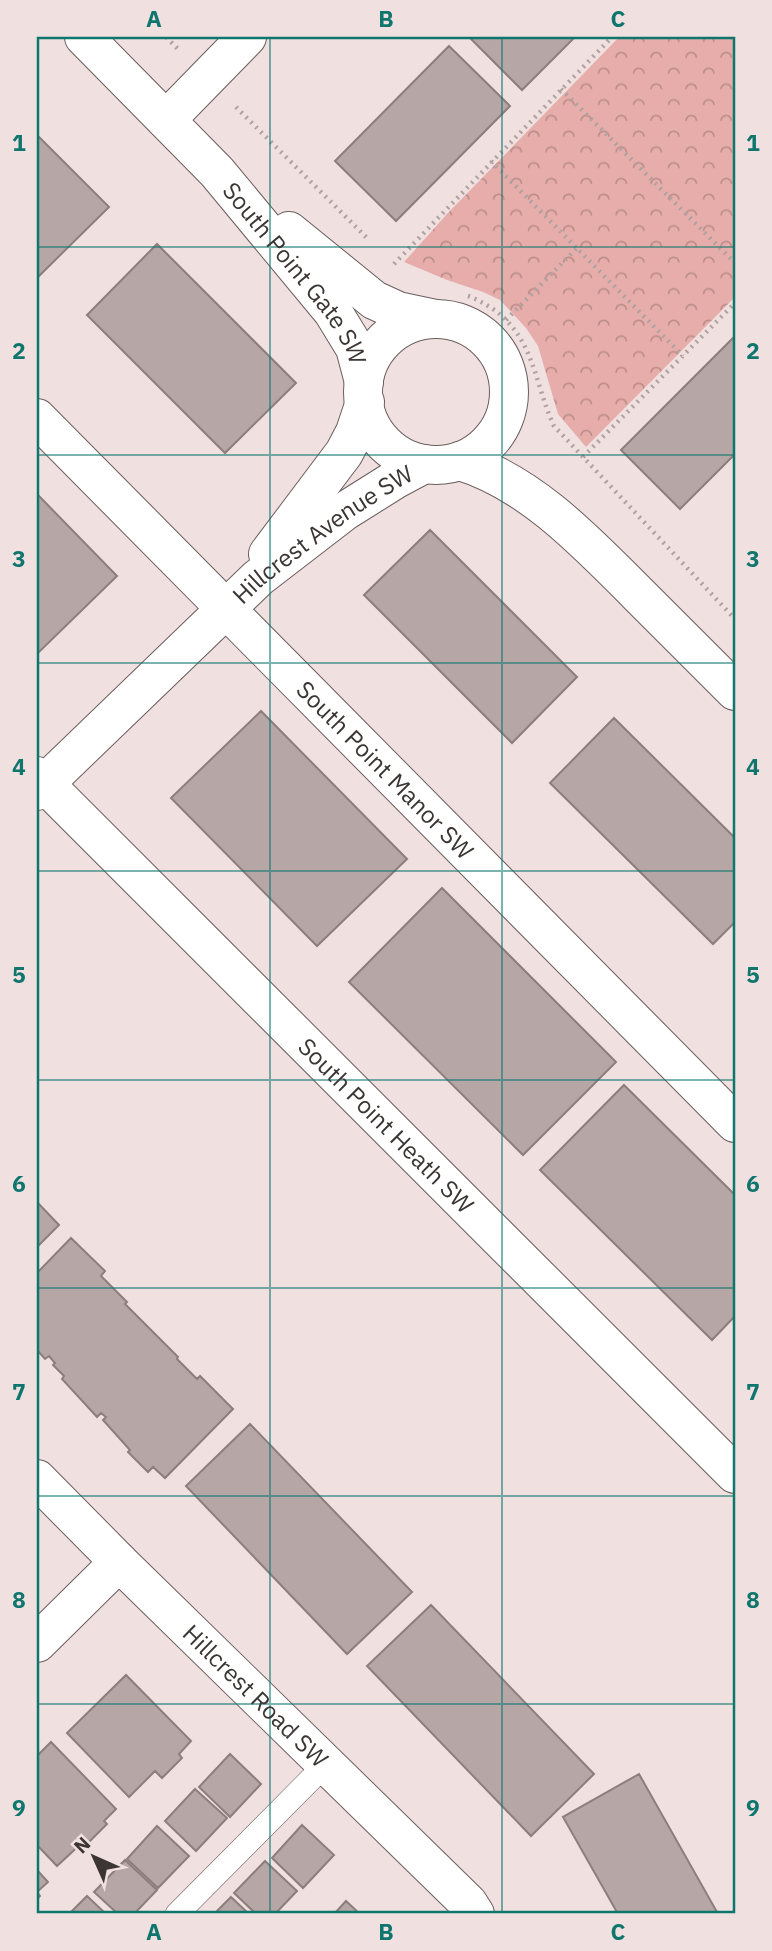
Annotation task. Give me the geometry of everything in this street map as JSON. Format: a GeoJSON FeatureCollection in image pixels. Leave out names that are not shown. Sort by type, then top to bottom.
{"type":"FeatureCollection","features":[{"type":"Feature","properties":{"kind":"street","name":"South Point Gate SW"},"geometry":{"type":"LineString","coordinates":[[84,37],[217,172],[333,312],[355,348],[364,392]]}},
{"type":"Feature","properties":{"kind":"street"},"geometry":{"type":"LineString","coordinates":[[166,120],[247,37]]}},
{"type":"Feature","properties":{"kind":"street","name":"South Point Gate SW"},"geometry":{"type":"LineString","coordinates":[[217,172],[374,300],[398,311],[448,306]]}},
{"type":"Feature","properties":{"kind":"street"},"geometry":{"type":"LineString","coordinates":[[442,462],[472,455],[488,444],[497,433],[509,399],[509,384],[496,350],[467,326],[449,320],[448,306],[398,330],[385,341],[371,361],[364,392],[370,423],[384,443],[399,454],[442,462],[475,465],[503,478],[529,496],[588,544],[733,685]]}},
{"type":"Feature","properties":{"kind":"street","name":"Hillcrest Avenue SW"},"geometry":{"type":"LineString","coordinates":[[227,609],[344,453],[355,432],[364,392]]}},
{"type":"Feature","properties":{"kind":"street"},"geometry":{"type":"LineString","coordinates":[[506,411],[515,449],[526,467],[588,544]]}},
{"type":"Feature","properties":{"kind":"street","name":"South Point Manor SW"},"geometry":{"type":"LineString","coordinates":[[37,418],[735,1123]]}},
{"type":"Feature","properties":{"kind":"street","name":"Hillcrest Avenue SW"},"geometry":{"type":"LineString","coordinates":[[39,784],[258,578],[345,511],[396,479],[442,462]]}},
{"type":"Feature","properties":{"kind":"street","name":"South Point Heath SW"},"geometry":{"type":"LineString","coordinates":[[39,784],[735,1474]]}},
{"type":"Feature","properties":{"kind":"street","name":"Hillcrest Road SW"},"geometry":{"type":"LineString","coordinates":[[37,1479],[468,1903],[475,1914]]}},
{"type":"Feature","properties":{"kind":"street"},"geometry":{"type":"LineString","coordinates":[[37,1643],[119,1562]]}},
{"type":"Feature","properties":{"kind":"lane"},"geometry":{"type":"LineString","coordinates":[[177,1914],[326,1764]]}},
{"type":"Feature","properties":{"kind":"path"},"geometry":{"type":"LineString","coordinates":[[166,37],[372,243]]}},
{"type":"Feature","properties":{"kind":"path"},"geometry":{"type":"LineString","coordinates":[[393,264],[612,37]]}},
{"type":"Feature","properties":{"kind":"path"},"geometry":{"type":"LineString","coordinates":[[561,89],[735,263]]}},
{"type":"Feature","properties":{"kind":"path"},"geometry":{"type":"LineString","coordinates":[[491,161],[683,356]]}},
{"type":"Feature","properties":{"kind":"path"},"geometry":{"type":"LineString","coordinates":[[506,320],[577,248]]}},
{"type":"Feature","properties":{"kind":"path"},"geometry":{"type":"LineString","coordinates":[[386,257],[399,268]]}},
{"type":"Feature","properties":{"kind":"path"},"geometry":{"type":"LineString","coordinates":[[448,306],[482,302],[514,328],[534,367],[554,426],[735,619]]}},
{"type":"Feature","properties":{"kind":"path"},"geometry":{"type":"LineString","coordinates":[[583,457],[735,303]]}},
{"type":"Feature","properties":{"kind":"green space"},"geometry":{"type":"Polygon","coordinates":[[[619,37],[735,37],[735,297],[586,447],[558,414],[538,346],[526,328],[500,300],[404,262],[619,37]]]}},
{"type":"Feature","properties":{"kind":"building"},"geometry":{"type":"Polygon","coordinates":[[[469,37],[575,37],[522,90],[469,37]]]}},
{"type":"Feature","properties":{"kind":"building"},"geometry":{"type":"Polygon","coordinates":[[[449,46],[510,106],[396,221],[335,161],[449,46]]]}},
{"type":"Feature","properties":{"kind":"building"},"geometry":{"type":"Polygon","coordinates":[[[37,135],[109,207],[39,276],[37,274],[37,135]]]}},
{"type":"Feature","properties":{"kind":"building"},"geometry":{"type":"Polygon","coordinates":[[[157,244],[296,383],[225,453],[87,315],[157,244]]]}},
{"type":"Feature","properties":{"kind":"building"},"geometry":{"type":"Polygon","coordinates":[[[735,336],[735,454],[680,509],[621,450],[735,336]]]}},
{"type":"Feature","properties":{"kind":"building"},"geometry":{"type":"Polygon","coordinates":[[[37,494],[117,576],[37,654],[37,494]]]}},
{"type":"Feature","properties":{"kind":"building"},"geometry":{"type":"Polygon","coordinates":[[[430,530],[577,677],[512,743],[364,595],[430,530]]]}},
{"type":"Feature","properties":{"kind":"building"},"geometry":{"type":"Polygon","coordinates":[[[261,711],[407,859],[317,946],[171,798],[261,711]]]}},
{"type":"Feature","properties":{"kind":"building"},"geometry":{"type":"Polygon","coordinates":[[[614,718],[735,838],[735,922],[713,944],[550,783],[614,718]]]}},
{"type":"Feature","properties":{"kind":"building"},"geometry":{"type":"Polygon","coordinates":[[[442,888],[616,1062],[523,1155],[349,982],[442,888]]]}},
{"type":"Feature","properties":{"kind":"building"},"geometry":{"type":"Polygon","coordinates":[[[624,1085],[735,1195],[735,1316],[712,1340],[540,1170],[624,1085]]]}},
{"type":"Feature","properties":{"kind":"building"},"geometry":{"type":"Polygon","coordinates":[[[37,1202],[59,1225],[37,1247],[37,1202]]]}},
{"type":"Feature","properties":{"kind":"building"},"geometry":{"type":"Polygon","coordinates":[[[71,1238],[105,1271],[101,1276],[177,1359],[197,1379],[200,1376],[233,1409],[165,1478],[153,1467],[148,1472],[128,1452],[130,1450],[103,1420],[106,1417],[101,1413],[97,1417],[62,1379],[64,1376],[53,1365],[55,1363],[49,1356],[45,1359],[37,1350],[37,1273],[71,1238]]]}},
{"type":"Feature","properties":{"kind":"building"},"geometry":{"type":"Polygon","coordinates":[[[250,1424],[412,1592],[347,1654],[186,1486],[250,1424]]]}},
{"type":"Feature","properties":{"kind":"building"},"geometry":{"type":"Polygon","coordinates":[[[431,1605],[594,1774],[531,1836],[367,1666],[431,1605]]]}},
{"type":"Feature","properties":{"kind":"building"},"geometry":{"type":"Polygon","coordinates":[[[126,1675],[191,1741],[179,1754],[182,1758],[162,1778],[155,1771],[129,1797],[67,1733],[126,1675]]]}},
{"type":"Feature","properties":{"kind":"building"},"geometry":{"type":"Polygon","coordinates":[[[51,1742],[116,1809],[104,1821],[107,1824],[87,1844],[84,1841],[57,1866],[37,1845],[37,1756],[51,1742]]]}},
{"type":"Feature","properties":{"kind":"building"},"geometry":{"type":"Polygon","coordinates":[[[230,1754],[261,1784],[230,1817],[199,1787],[230,1754]]]}},
{"type":"Feature","properties":{"kind":"building"},"geometry":{"type":"Polygon","coordinates":[[[639,1774],[717,1912],[618,1914],[563,1817],[639,1774]]]}},
{"type":"Feature","properties":{"kind":"building"},"geometry":{"type":"Polygon","coordinates":[[[195,1789],[227,1818],[196,1851],[165,1821],[195,1789]]]}},
{"type":"Feature","properties":{"kind":"building"},"geometry":{"type":"Polygon","coordinates":[[[302,1825],[334,1855],[303,1888],[272,1858],[302,1825]]]}},
{"type":"Feature","properties":{"kind":"building"},"geometry":{"type":"Polygon","coordinates":[[[157,1826],[189,1856],[158,1888],[127,1859],[157,1826]]]}},
{"type":"Feature","properties":{"kind":"building"},"geometry":{"type":"Polygon","coordinates":[[[125,1860],[157,1890],[134,1914],[118,1914],[94,1892],[125,1860]]]}},
{"type":"Feature","properties":{"kind":"building"},"geometry":{"type":"Polygon","coordinates":[[[265,1861],[297,1891],[275,1914],[256,1914],[234,1893],[265,1861]]]}},
{"type":"Feature","properties":{"kind":"building"},"geometry":{"type":"Polygon","coordinates":[[[37,1870],[48,1882],[37,1892],[37,1870]]]}},
{"type":"Feature","properties":{"kind":"building"},"geometry":{"type":"Polygon","coordinates":[[[87,1896],[106,1914],[69,1914],[87,1896]]]}},
{"type":"Feature","properties":{"kind":"building"},"geometry":{"type":"Polygon","coordinates":[[[231,1897],[249,1914],[214,1914],[231,1897]]]}},
{"type":"Feature","properties":{"kind":"building"},"geometry":{"type":"Polygon","coordinates":[[[346,1901],[360,1914],[334,1914],[346,1901]]]}}]}
